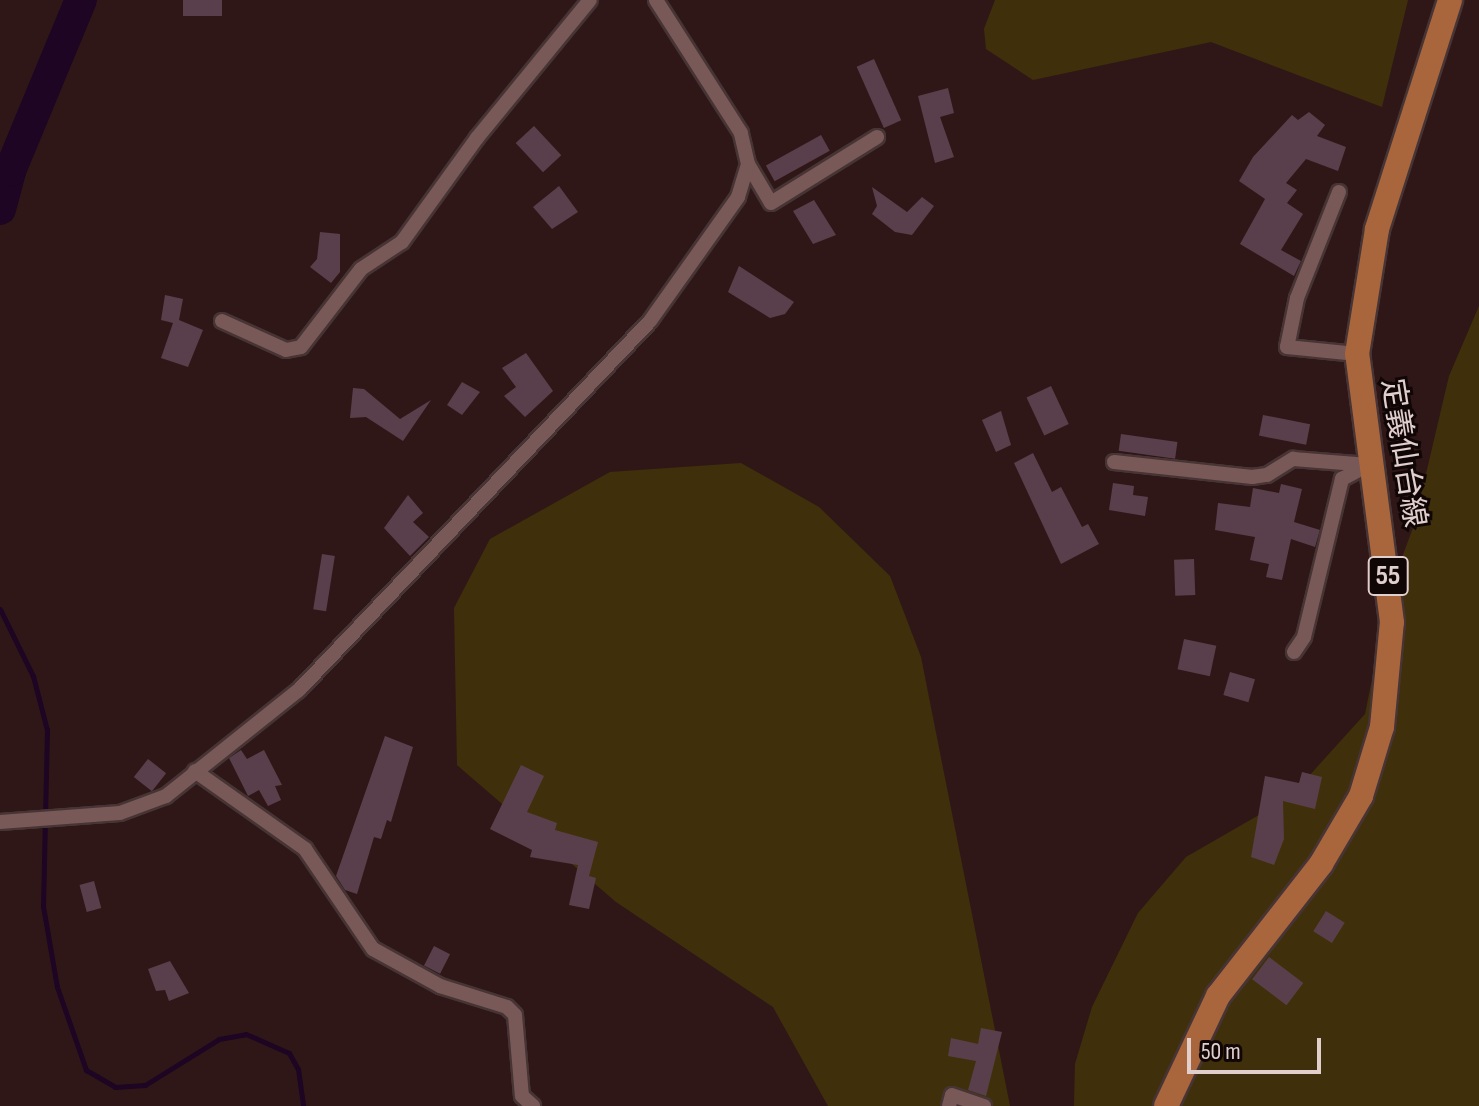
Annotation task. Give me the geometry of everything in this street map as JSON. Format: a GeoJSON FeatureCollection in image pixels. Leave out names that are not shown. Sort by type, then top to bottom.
{"type":"FeatureCollection","features":[{"type":"Feature","properties":{"kind":"main road","name":"定義仙台線"},"geometry":{"type":"LineString","coordinates":[[1166,1106],[1218,996],[1321,864],[1361,796],[1384,713],[1392,622],[1369,465],[1357,354],[1377,229],[1450,0]]}},
{"type":"Feature","properties":{"kind":"street"},"geometry":{"type":"LineString","coordinates":[[222,321],[286,350],[301,347],[361,269],[402,242],[477,138],[590,0]]}},
{"type":"Feature","properties":{"kind":"street"},"geometry":{"type":"LineString","coordinates":[[656,0],[741,133],[748,164],[771,203],[877,137]]}},
{"type":"Feature","properties":{"kind":"street"},"geometry":{"type":"LineString","coordinates":[[0,822],[63,820],[153,804],[299,690],[607,370],[650,321],[738,197],[748,164]]}},
{"type":"Feature","properties":{"kind":"street"},"geometry":{"type":"LineString","coordinates":[[1339,192],[1297,298],[1287,347],[1357,354]]}},
{"type":"Feature","properties":{"kind":"street"},"geometry":{"type":"LineString","coordinates":[[1114,462],[1252,477],[1267,475],[1293,459],[1369,465]]}},
{"type":"Feature","properties":{"kind":"street"},"geometry":{"type":"LineString","coordinates":[[1294,652],[1304,637],[1342,479],[1369,465]]}},
{"type":"Feature","properties":{"kind":"street"},"geometry":{"type":"LineString","coordinates":[[195,771],[305,849],[373,949],[440,986],[507,1007],[515,1015],[522,1096],[533,1106]]}},
{"type":"Feature","properties":{"kind":"street"},"geometry":{"type":"LineString","coordinates":[[949,1106],[952,1095],[984,1106]]}},
{"type":"Feature","properties":{"kind":"shaded area"},"geometry":{"type":"Polygon","coordinates":[[[995,0],[1408,0],[1382,107],[1211,42],[1033,80],[986,49],[984,29],[995,0]]]}},
{"type":"Feature","properties":{"kind":"shaded area"},"geometry":{"type":"Polygon","coordinates":[[[1479,306],[1479,1106],[1074,1106],[1075,1064],[1092,1007],[1138,913],[1186,857],[1290,797],[1365,714],[1390,590],[1414,525],[1449,376],[1479,306]]]}},
{"type":"Feature","properties":{"kind":"shaded area"},"geometry":{"type":"Polygon","coordinates":[[[741,463],[819,507],[890,576],[921,657],[1010,1106],[828,1106],[773,1007],[616,902],[457,765],[454,608],[490,539],[610,472],[741,463]]]}},
{"type":"Feature","properties":{"kind":"building"},"geometry":{"type":"Polygon","coordinates":[[[183,0],[222,0],[222,16],[183,16],[183,0]]]}},
{"type":"Feature","properties":{"kind":"building"},"geometry":{"type":"Polygon","coordinates":[[[874,59],[901,120],[884,128],[857,67],[874,59]]]}},
{"type":"Feature","properties":{"kind":"building"},"geometry":{"type":"Polygon","coordinates":[[[948,88],[954,113],[940,117],[954,157],[935,163],[918,96],[948,88]]]}},
{"type":"Feature","properties":{"kind":"building"},"geometry":{"type":"Polygon","coordinates":[[[1309,112],[1325,125],[1317,136],[1346,147],[1338,171],[1306,159],[1286,183],[1297,190],[1287,203],[1303,214],[1281,250],[1301,261],[1294,276],[1240,244],[1265,199],[1239,181],[1253,157],[1292,115],[1298,120],[1309,112]]]}},
{"type":"Feature","properties":{"kind":"building"},"geometry":{"type":"Polygon","coordinates":[[[534,126],[561,155],[543,172],[516,143],[534,126]]]}},
{"type":"Feature","properties":{"kind":"building"},"geometry":{"type":"Polygon","coordinates":[[[821,135],[830,151],[775,181],[766,166],[821,135]]]}},
{"type":"Feature","properties":{"kind":"building"},"geometry":{"type":"Polygon","coordinates":[[[559,186],[578,212],[552,229],[533,207],[559,186]]]}},
{"type":"Feature","properties":{"kind":"building"},"geometry":{"type":"Polygon","coordinates":[[[872,187],[907,212],[922,197],[934,206],[912,235],[895,232],[872,214],[877,206],[872,187]]]}},
{"type":"Feature","properties":{"kind":"building"},"geometry":{"type":"Polygon","coordinates":[[[814,200],[836,235],[813,244],[793,211],[814,200]]]}},
{"type":"Feature","properties":{"kind":"building"},"geometry":{"type":"Polygon","coordinates":[[[320,232],[340,234],[340,272],[331,283],[310,267],[317,259],[320,232]]]}},
{"type":"Feature","properties":{"kind":"building"},"geometry":{"type":"Polygon","coordinates":[[[739,266],[794,302],[785,314],[770,318],[728,292],[739,266]]]}},
{"type":"Feature","properties":{"kind":"building"},"geometry":{"type":"Polygon","coordinates":[[[165,295],[183,299],[179,320],[203,330],[188,367],[161,358],[173,323],[161,320],[165,295]]]}},
{"type":"Feature","properties":{"kind":"building"},"geometry":{"type":"Polygon","coordinates":[[[526,353],[553,391],[525,417],[504,396],[516,387],[502,368],[526,353]]]}},
{"type":"Feature","properties":{"kind":"building"},"geometry":{"type":"Polygon","coordinates":[[[462,382],[480,392],[462,415],[447,405],[462,382]]]}},
{"type":"Feature","properties":{"kind":"building"},"geometry":{"type":"Polygon","coordinates":[[[1051,386],[1069,424],[1044,435],[1027,397],[1051,386]]]}},
{"type":"Feature","properties":{"kind":"building"},"geometry":{"type":"Polygon","coordinates":[[[353,388],[364,389],[400,419],[431,400],[403,441],[366,417],[350,418],[353,388]]]}},
{"type":"Feature","properties":{"kind":"building"},"geometry":{"type":"Polygon","coordinates":[[[1001,411],[1011,445],[996,452],[982,420],[1001,411]]]}},
{"type":"Feature","properties":{"kind":"building"},"geometry":{"type":"Polygon","coordinates":[[[1263,415],[1310,424],[1306,445],[1259,436],[1263,415]]]}},
{"type":"Feature","properties":{"kind":"building"},"geometry":{"type":"Polygon","coordinates":[[[1121,434],[1177,442],[1175,459],[1119,451],[1121,434]]]}},
{"type":"Feature","properties":{"kind":"building"},"geometry":{"type":"Polygon","coordinates":[[[1033,453],[1052,492],[1061,487],[1082,527],[1088,524],[1099,544],[1061,564],[1014,463],[1033,453]]]}},
{"type":"Feature","properties":{"kind":"building"},"geometry":{"type":"Polygon","coordinates":[[[1113,483],[1134,486],[1133,495],[1148,497],[1145,516],[1109,510],[1113,483]]]}},
{"type":"Feature","properties":{"kind":"building"},"geometry":{"type":"Polygon","coordinates":[[[1281,484],[1302,489],[1294,522],[1320,530],[1315,547],[1291,539],[1282,580],[1266,577],[1269,564],[1250,560],[1255,537],[1215,530],[1218,503],[1250,507],[1253,488],[1279,493],[1281,484]]]}},
{"type":"Feature","properties":{"kind":"building"},"geometry":{"type":"Polygon","coordinates":[[[408,495],[423,513],[413,522],[429,537],[410,556],[384,528],[408,495]]]}},
{"type":"Feature","properties":{"kind":"building"},"geometry":{"type":"Polygon","coordinates":[[[322,554],[335,556],[326,611],[313,609],[322,554]]]}},
{"type":"Feature","properties":{"kind":"building"},"geometry":{"type":"Polygon","coordinates":[[[1194,559],[1195,595],[1175,596],[1174,560],[1194,559]]]}},
{"type":"Feature","properties":{"kind":"building"},"geometry":{"type":"Polygon","coordinates":[[[1184,639],[1216,646],[1210,676],[1178,669],[1184,639]]]}},
{"type":"Feature","properties":{"kind":"building"},"geometry":{"type":"Polygon","coordinates":[[[1230,672],[1255,679],[1248,702],[1223,695],[1230,672]]]}},
{"type":"Feature","properties":{"kind":"building"},"geometry":{"type":"Polygon","coordinates":[[[385,736],[413,747],[391,822],[387,820],[381,839],[374,837],[357,894],[345,890],[336,876],[385,736]]]}},
{"type":"Feature","properties":{"kind":"building"},"geometry":{"type":"Polygon","coordinates":[[[241,750],[247,759],[264,750],[282,785],[275,786],[281,800],[268,806],[259,790],[248,796],[229,758],[241,750]]]}},
{"type":"Feature","properties":{"kind":"building"},"geometry":{"type":"Polygon","coordinates":[[[148,759],[166,773],[152,791],[134,777],[148,759]]]}},
{"type":"Feature","properties":{"kind":"building"},"geometry":{"type":"Polygon","coordinates":[[[521,765],[544,776],[527,812],[557,823],[555,830],[598,842],[589,876],[596,878],[589,909],[569,905],[578,865],[530,857],[532,850],[490,829],[521,765]]]}},
{"type":"Feature","properties":{"kind":"building"},"geometry":{"type":"Polygon","coordinates":[[[1302,772],[1322,777],[1315,809],[1283,801],[1284,839],[1274,865],[1251,857],[1265,776],[1299,783],[1302,772]]]}},
{"type":"Feature","properties":{"kind":"building"},"geometry":{"type":"Polygon","coordinates":[[[94,881],[101,908],[87,912],[80,885],[94,881]]]}},
{"type":"Feature","properties":{"kind":"building"},"geometry":{"type":"Polygon","coordinates":[[[1326,911],[1345,923],[1332,943],[1313,931],[1326,911]]]}},
{"type":"Feature","properties":{"kind":"building"},"geometry":{"type":"Polygon","coordinates":[[[434,946],[450,954],[440,974],[424,966],[434,946]]]}},
{"type":"Feature","properties":{"kind":"building"},"geometry":{"type":"Polygon","coordinates":[[[1269,957],[1303,983],[1286,1005],[1252,979],[1269,957]]]}},
{"type":"Feature","properties":{"kind":"building"},"geometry":{"type":"Polygon","coordinates":[[[170,961],[189,993],[169,1001],[165,990],[156,991],[148,969],[170,961]]]}},
{"type":"Feature","properties":{"kind":"building"},"geometry":{"type":"Polygon","coordinates":[[[981,1028],[1002,1032],[986,1096],[968,1090],[976,1061],[948,1056],[951,1038],[978,1044],[981,1028]]]}},
{"type":"Feature","properties":{"kind":"waterway"},"geometry":{"type":"LineString","coordinates":[[0,209],[10,171],[81,0]]}},
{"type":"Feature","properties":{"kind":"waterway"},"geometry":{"type":"LineString","coordinates":[[0,609],[33,676],[47,730],[43,906],[57,987],[86,1070],[115,1087],[145,1085],[219,1039],[246,1034],[289,1053],[298,1069],[303,1106]]}}]}
